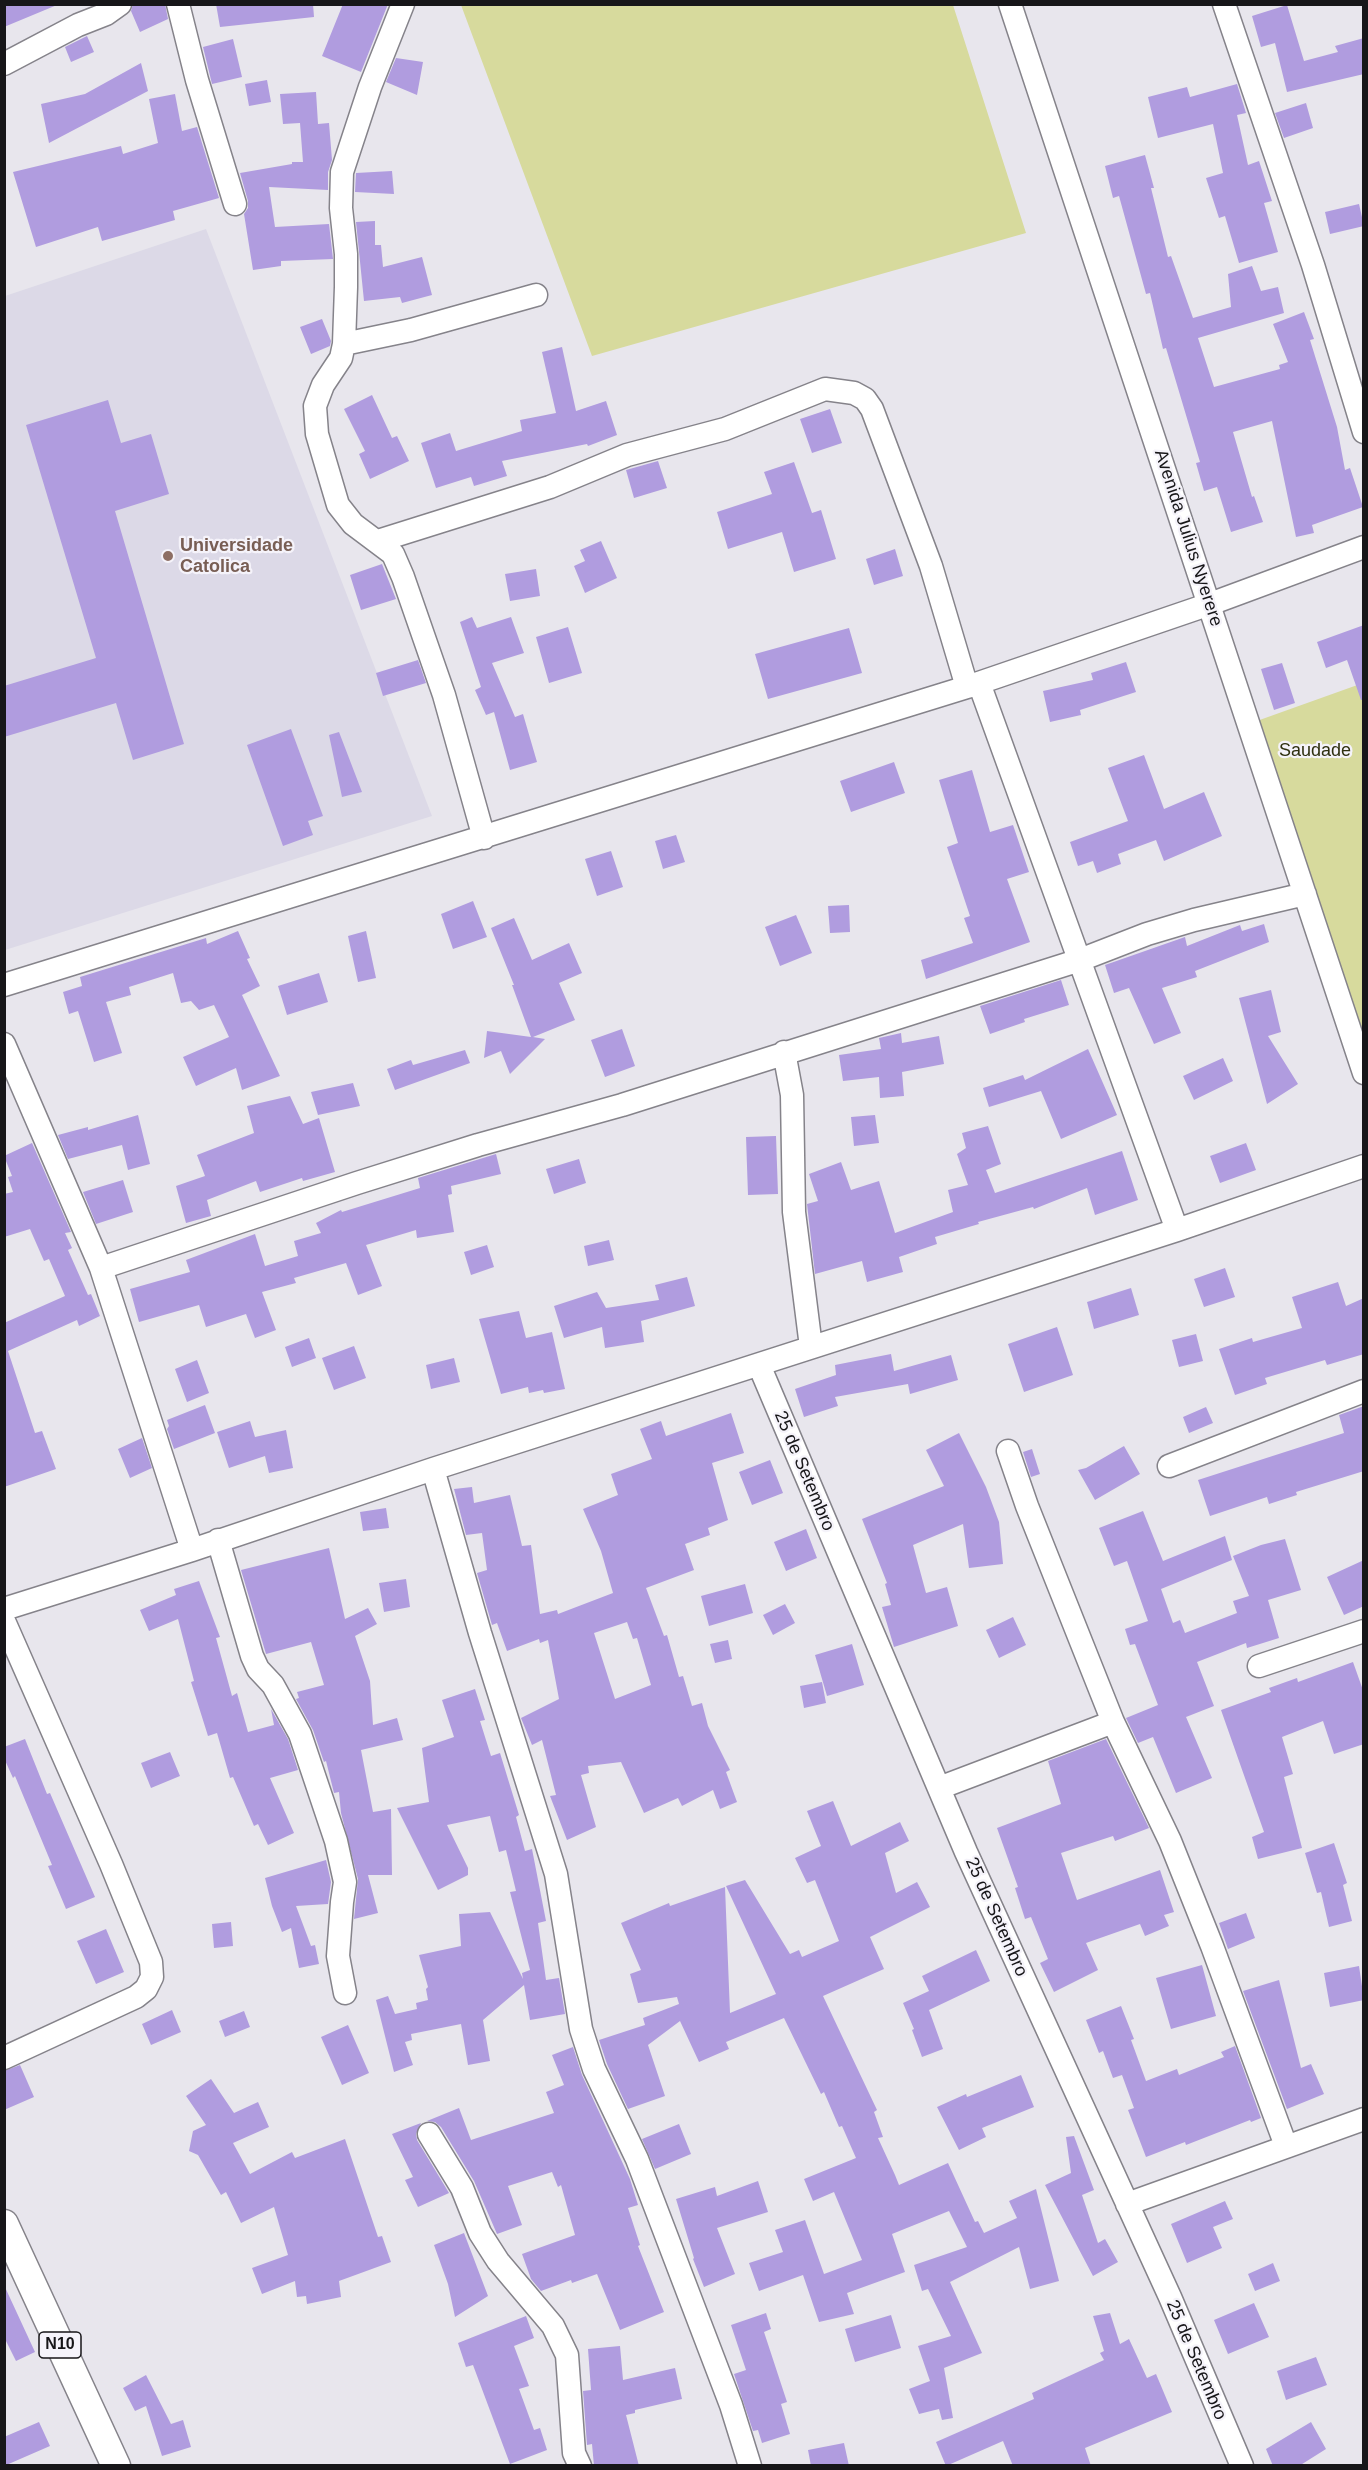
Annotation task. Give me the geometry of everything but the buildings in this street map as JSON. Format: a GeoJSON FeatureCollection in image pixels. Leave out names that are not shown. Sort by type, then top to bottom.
{"type":"FeatureCollection","features":[{"type":"Feature","properties":{"kind":"main road","name":"N10"},"geometry":{"type":"LineString","coordinates":[[4,2224],[116,2466]]}},
{"type":"Feature","properties":{"kind":"street"},"geometry":{"type":"LineString","coordinates":[[4,64],[78,25],[106,14],[120,4]]}},
{"type":"Feature","properties":{"kind":"street"},"geometry":{"type":"LineString","coordinates":[[178,4],[197,80],[235,204]]}},
{"type":"Feature","properties":{"kind":"street"},"geometry":{"type":"LineString","coordinates":[[403,4],[370,87],[342,172],[341,208],[346,265],[344,344],[341,358],[323,385],[315,406],[317,434],[338,505],[352,524],[393,554],[403,577],[444,695],[484,838]]}},
{"type":"Feature","properties":{"kind":"street","name":"Avenida Julius Nyerere"},"geometry":{"type":"LineString","coordinates":[[1010,4],[1364,1073]]}},
{"type":"Feature","properties":{"kind":"street"},"geometry":{"type":"LineString","coordinates":[[1224,4],[1313,266],[1364,432]]}},
{"type":"Feature","properties":{"kind":"street"},"geometry":{"type":"LineString","coordinates":[[344,344],[411,330],[536,295]]}},
{"type":"Feature","properties":{"kind":"street"},"geometry":{"type":"LineString","coordinates":[[378,541],[539,491],[654,447],[725,429],[825,389],[854,393],[865,399],[872,409],[973,685],[1080,960],[1177,1230]]}},
{"type":"Feature","properties":{"kind":"street"},"geometry":{"type":"LineString","coordinates":[[4,985],[973,685],[1210,604],[1364,548]]}},
{"type":"Feature","properties":{"kind":"street"},"geometry":{"type":"LineString","coordinates":[[101,1268],[357,1183],[478,1145],[622,1105],[1080,960],[1147,934],[1305,894]]}},
{"type":"Feature","properties":{"kind":"street"},"geometry":{"type":"LineString","coordinates":[[4,1044],[101,1268],[192,1550]]}},
{"type":"Feature","properties":{"kind":"street"},"geometry":{"type":"LineString","coordinates":[[784,1052],[792,1095],[794,1212],[811,1347]]}},
{"type":"Feature","properties":{"kind":"street"},"geometry":{"type":"LineString","coordinates":[[4,1609],[1177,1230],[1364,1166]]}},
{"type":"Feature","properties":{"kind":"street","name":"25 de Setembro"},"geometry":{"type":"LineString","coordinates":[[759,1365],[939,1788],[1127,2204],[1242,2466]]}},
{"type":"Feature","properties":{"kind":"street"},"geometry":{"type":"LineString","coordinates":[[1169,1466],[1364,1391]]}},
{"type":"Feature","properties":{"kind":"street"},"geometry":{"type":"LineString","coordinates":[[1008,1450],[1027,1506],[1113,1722],[1170,1841],[1212,1946],[1286,2146]]}},
{"type":"Feature","properties":{"kind":"street"},"geometry":{"type":"LineString","coordinates":[[433,1469],[480,1633],[556,1874],[580,2029],[594,2069],[637,2159],[731,2406],[750,2466]]}},
{"type":"Feature","properties":{"kind":"street"},"geometry":{"type":"LineString","coordinates":[[218,1540],[252,1656],[258,1669],[273,1685],[300,1734],[336,1841],[345,1882],[338,1956],[345,1993]]}},
{"type":"Feature","properties":{"kind":"street"},"geometry":{"type":"LineString","coordinates":[[4,1621],[116,1875],[151,1962],[152,1977],[146,1989],[136,1997],[4,2058]]}},
{"type":"Feature","properties":{"kind":"street"},"geometry":{"type":"LineString","coordinates":[[1259,1666],[1364,1631]]}},
{"type":"Feature","properties":{"kind":"street"},"geometry":{"type":"LineString","coordinates":[[939,1788],[1113,1722]]}},
{"type":"Feature","properties":{"kind":"street"},"geometry":{"type":"LineString","coordinates":[[1127,2204],[1364,2119]]}},
{"type":"Feature","properties":{"kind":"street"},"geometry":{"type":"LineString","coordinates":[[429,2134],[462,2188],[480,2233],[498,2261],[553,2326],[567,2355],[574,2453],[580,2466]]}},
{"type":"Feature","properties":{"kind":"shaded area","name":"Universidade Catolica"},"geometry":{"type":"Polygon","coordinates":[[[206,229],[432,816],[5,950],[5,296],[206,229]]]}},
{"type":"Feature","properties":{"kind":"green space"},"geometry":{"type":"Polygon","coordinates":[[[461,5],[953,5],[1026,233],[592,356],[461,5]]]}},
{"type":"Feature","properties":{"kind":"green space","name":"Saudade"},"geometry":{"type":"Polygon","coordinates":[[[1363,683],[1363,1043],[1254,722],[1363,683]]]}},
{"type":"Feature","properties":{"kind":"place","name":"Universidade Catolica"},"geometry":{"type":"Point","coordinates":[168,556]}}]}
